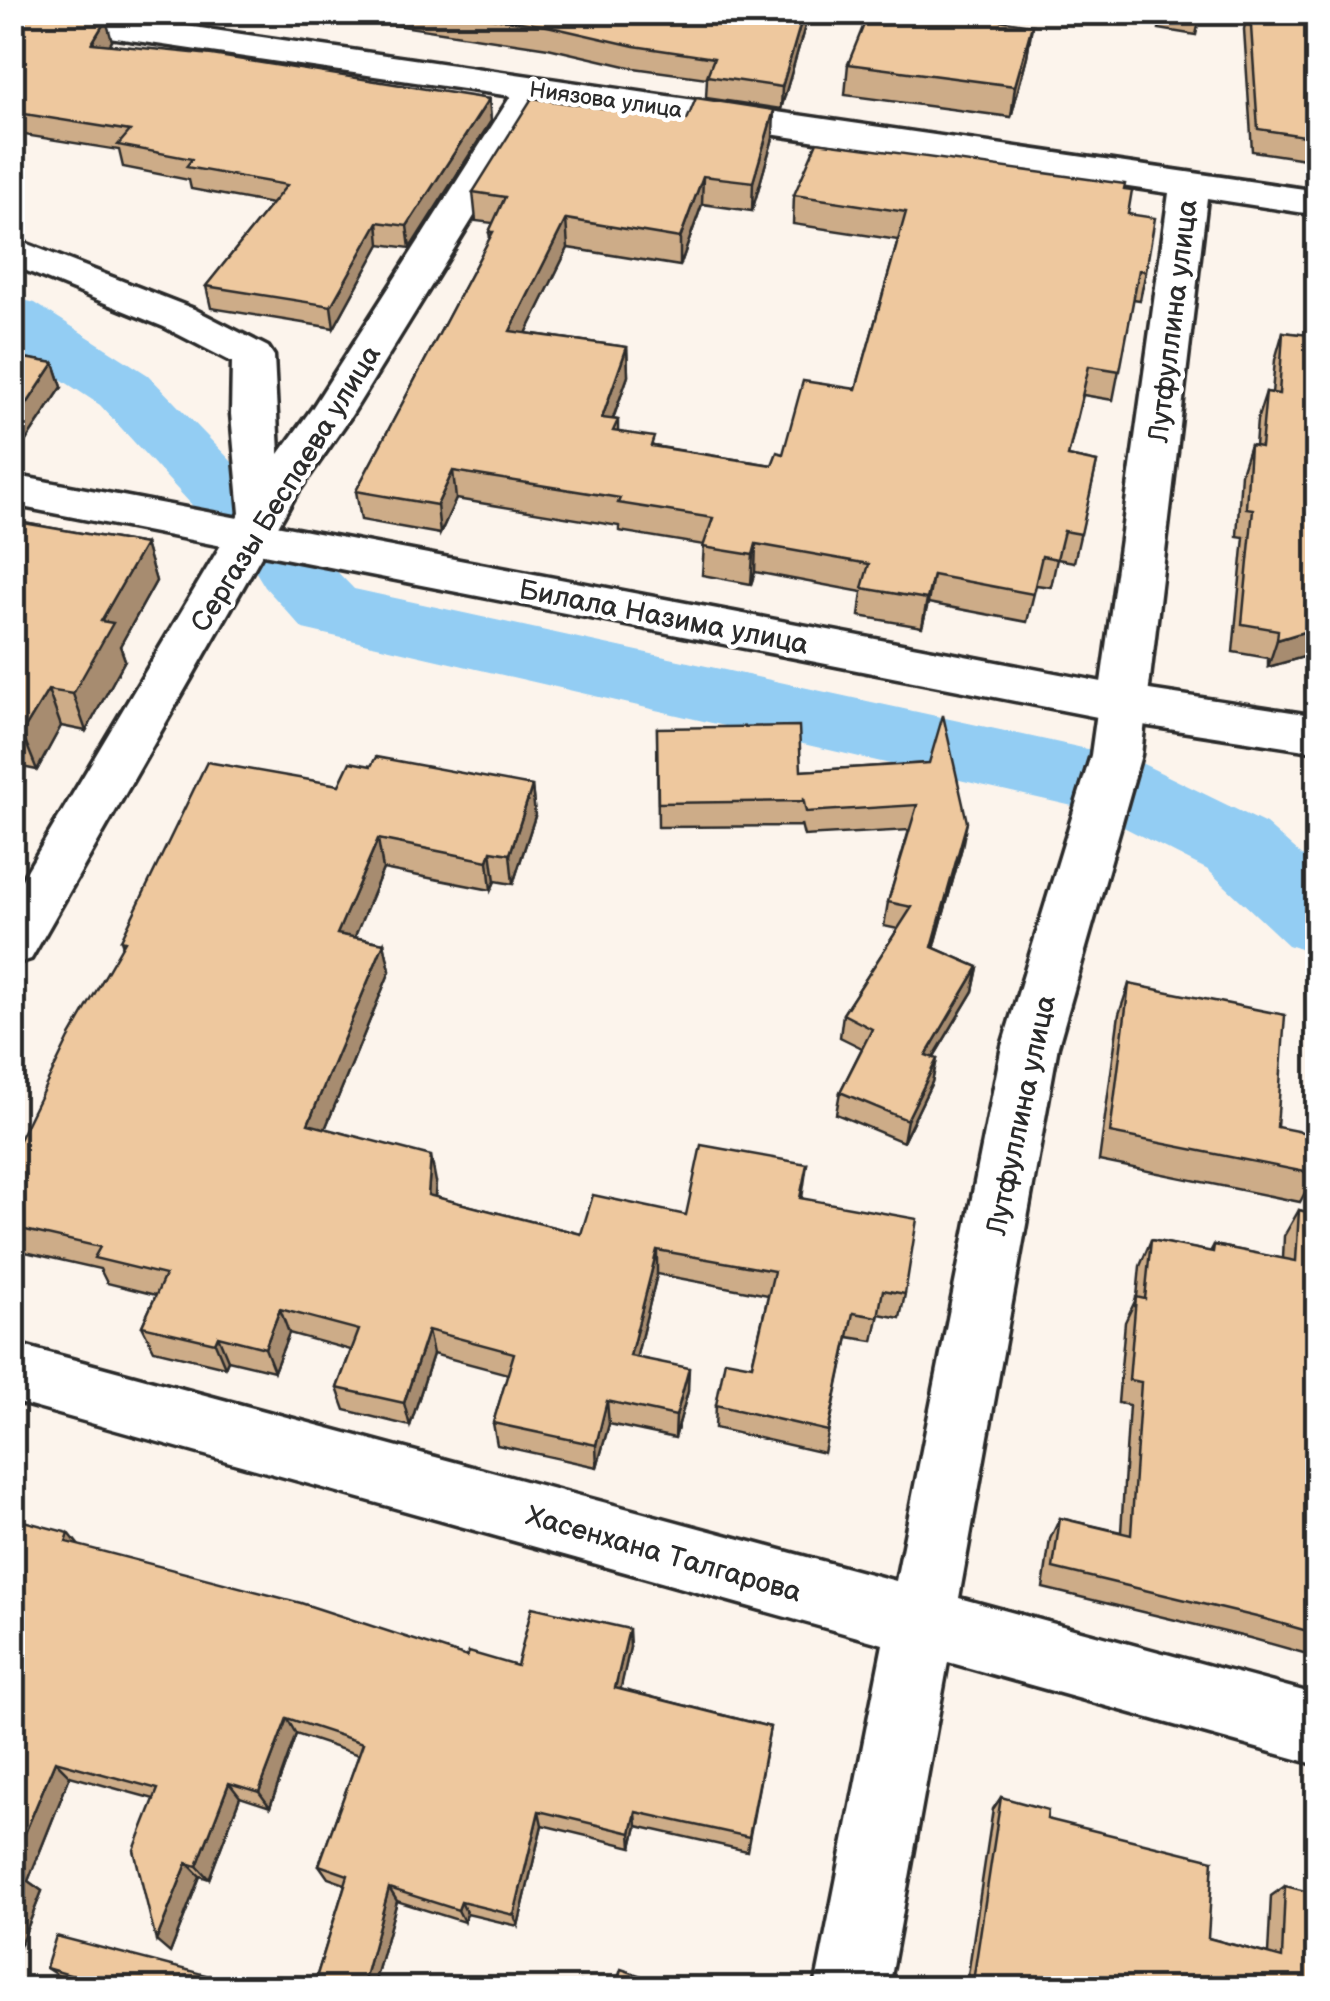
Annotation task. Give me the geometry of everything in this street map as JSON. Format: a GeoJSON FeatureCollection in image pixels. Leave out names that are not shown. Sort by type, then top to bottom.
{"type":"FeatureCollection","features":[{"type":"Feature","properties":{"kind":"street","name":"Ниязова улица"},"geometry":{"type":"LineString","coordinates":[[14,12],[1318,203]]}},
{"type":"Feature","properties":{"kind":"street","name":"Сергазы Беспаева улица"},"geometry":{"type":"LineString","coordinates":[[12,944],[257,526],[534,88]]}},
{"type":"Feature","properties":{"kind":"street","name":"Лутфуллина улица"},"geometry":{"type":"LineString","coordinates":[[852,1988],[1030,1046],[1119,730],[1190,182]]}},
{"type":"Feature","properties":{"kind":"street"},"geometry":{"type":"LineString","coordinates":[[12,250],[180,318],[252,356],[257,526]]}},
{"type":"Feature","properties":{"kind":"street","name":"Билала Назима улица"},"geometry":{"type":"LineString","coordinates":[[12,490],[257,526],[1119,730],[1318,734]]}},
{"type":"Feature","properties":{"kind":"street","name":"Хасенхана Талгарова"},"geometry":{"type":"LineString","coordinates":[[12,1372],[1318,1730]]}},
{"type":"Feature","properties":{"kind":"building"},"geometry":{"type":"Polygon","coordinates":[[[12,12],[58,12],[106,20],[92,43],[212,55],[489,99],[407,226],[378,222],[331,306],[206,286],[287,185],[186,167],[192,159],[118,145],[130,131],[12,112],[12,12]]]}},
{"type":"Feature","properties":{"kind":"building"},"geometry":{"type":"Polygon","coordinates":[[[452,12],[804,12],[782,87],[707,76],[714,58],[452,12]]]}},
{"type":"Feature","properties":{"kind":"building"},"geometry":{"type":"Polygon","coordinates":[[[869,12],[943,12],[1032,25],[1015,86],[848,64],[869,12]]]}},
{"type":"Feature","properties":{"kind":"building"},"geometry":{"type":"Polygon","coordinates":[[[1250,12],[1304,16],[1304,12],[1318,12],[1318,138],[1258,129],[1250,12]]]}},
{"type":"Feature","properties":{"kind":"building"},"geometry":{"type":"Polygon","coordinates":[[[532,98],[687,120],[696,98],[774,110],[753,182],[703,176],[680,238],[566,219],[510,331],[627,347],[602,418],[618,420],[613,431],[654,437],[651,446],[772,465],[777,452],[783,454],[803,381],[856,389],[906,212],[794,195],[817,142],[1125,184],[1124,189],[1132,190],[1128,214],[1155,218],[1146,271],[1139,270],[1120,371],[1089,366],[1068,456],[1097,462],[1081,534],[1064,531],[1057,559],[1042,556],[1033,594],[933,575],[927,599],[862,588],[869,564],[756,544],[753,555],[703,547],[713,518],[618,503],[620,498],[453,471],[437,505],[356,491],[493,232],[489,232],[505,197],[473,192],[532,98]]]}},
{"type":"Feature","properties":{"kind":"building"},"geometry":{"type":"Polygon","coordinates":[[[1318,267],[1318,336],[1311,335],[1318,267]]]}},
{"type":"Feature","properties":{"kind":"building"},"geometry":{"type":"Polygon","coordinates":[[[1283,332],[1318,336],[1318,625],[1277,640],[1278,630],[1242,624],[1253,509],[1246,508],[1250,445],[1261,447],[1266,392],[1279,394],[1283,332]]]}},
{"type":"Feature","properties":{"kind":"building"},"geometry":{"type":"Polygon","coordinates":[[[12,356],[54,363],[15,422],[12,421],[12,356]]]}},
{"type":"Feature","properties":{"kind":"building"},"geometry":{"type":"Polygon","coordinates":[[[12,521],[145,544],[101,621],[113,623],[73,694],[48,690],[22,733],[12,732],[12,521]]]}},
{"type":"Feature","properties":{"kind":"building"},"geometry":{"type":"Polygon","coordinates":[[[943,715],[967,822],[932,947],[978,967],[926,1055],[937,1059],[907,1120],[840,1092],[872,1029],[843,1014],[912,907],[888,902],[917,805],[806,812],[803,798],[658,803],[657,728],[799,726],[801,771],[929,763],[943,715]]]}},
{"type":"Feature","properties":{"kind":"building"},"geometry":{"type":"Polygon","coordinates":[[[376,757],[532,786],[510,854],[491,851],[488,861],[378,839],[337,934],[384,943],[308,1124],[431,1156],[428,1195],[581,1234],[593,1195],[686,1215],[701,1145],[807,1164],[800,1198],[917,1219],[905,1294],[883,1290],[878,1317],[853,1313],[828,1431],[716,1405],[725,1360],[752,1365],[774,1271],[657,1250],[630,1356],[689,1368],[676,1416],[607,1401],[596,1445],[493,1423],[514,1353],[428,1330],[404,1403],[337,1388],[359,1330],[280,1309],[265,1348],[218,1336],[215,1343],[142,1326],[165,1275],[94,1258],[100,1247],[12,1227],[12,1154],[69,1038],[125,941],[121,940],[207,762],[339,785],[350,762],[371,766],[376,757]]]}},
{"type":"Feature","properties":{"kind":"building"},"geometry":{"type":"Polygon","coordinates":[[[1129,984],[1285,1015],[1277,1127],[1317,1135],[1315,1174],[1110,1133],[1129,984]]]}},
{"type":"Feature","properties":{"kind":"building"},"geometry":{"type":"Polygon","coordinates":[[[1299,1210],[1318,1215],[1318,1634],[1053,1568],[1060,1518],[1131,1535],[1141,1382],[1129,1380],[1136,1297],[1145,1299],[1151,1240],[1213,1252],[1214,1245],[1296,1261],[1299,1210]]]}},
{"type":"Feature","properties":{"kind":"building"},"geometry":{"type":"Polygon","coordinates":[[[12,1518],[69,1533],[66,1542],[301,1603],[467,1657],[469,1652],[517,1666],[532,1607],[629,1629],[615,1688],[770,1727],[749,1837],[636,1812],[631,1833],[539,1811],[514,1915],[461,1902],[458,1910],[389,1888],[362,1988],[313,1988],[348,1875],[319,1865],[363,1743],[287,1718],[259,1792],[229,1783],[197,1866],[187,1863],[156,1941],[134,1850],[158,1789],[55,1761],[12,1864],[12,1518]]]}},
{"type":"Feature","properties":{"kind":"building"},"geometry":{"type":"Polygon","coordinates":[[[1001,1797],[1048,1810],[1047,1819],[1213,1860],[1208,1938],[1282,1958],[1285,1886],[1318,1894],[1318,1988],[972,1988],[1001,1797]]]}},
{"type":"Feature","properties":{"kind":"building"},"geometry":{"type":"Polygon","coordinates":[[[12,1875],[25,1878],[12,1910],[12,1875]]]}},
{"type":"Feature","properties":{"kind":"building"},"geometry":{"type":"Polygon","coordinates":[[[56,1936],[210,1976],[206,1988],[114,1988],[46,1968],[56,1936]]]}},
{"type":"Feature","properties":{"kind":"building"},"geometry":{"type":"Polygon","coordinates":[[[621,1969],[662,1983],[660,1988],[615,1988],[621,1969]]]}},
{"type":"Feature","properties":{"kind":"building"},"geometry":{"type":"Polygon","coordinates":[[[580,1982],[599,1988],[578,1988],[580,1982]]]}},
{"type":"Feature","properties":{"kind":"waterway"},"geometry":{"type":"LineString","coordinates":[[12,317],[124,390],[238,511]]}},
{"type":"Feature","properties":{"kind":"waterway"},"geometry":{"type":"LineString","coordinates":[[291,569],[330,610],[1110,784],[1237,847],[1318,921]]}}]}
